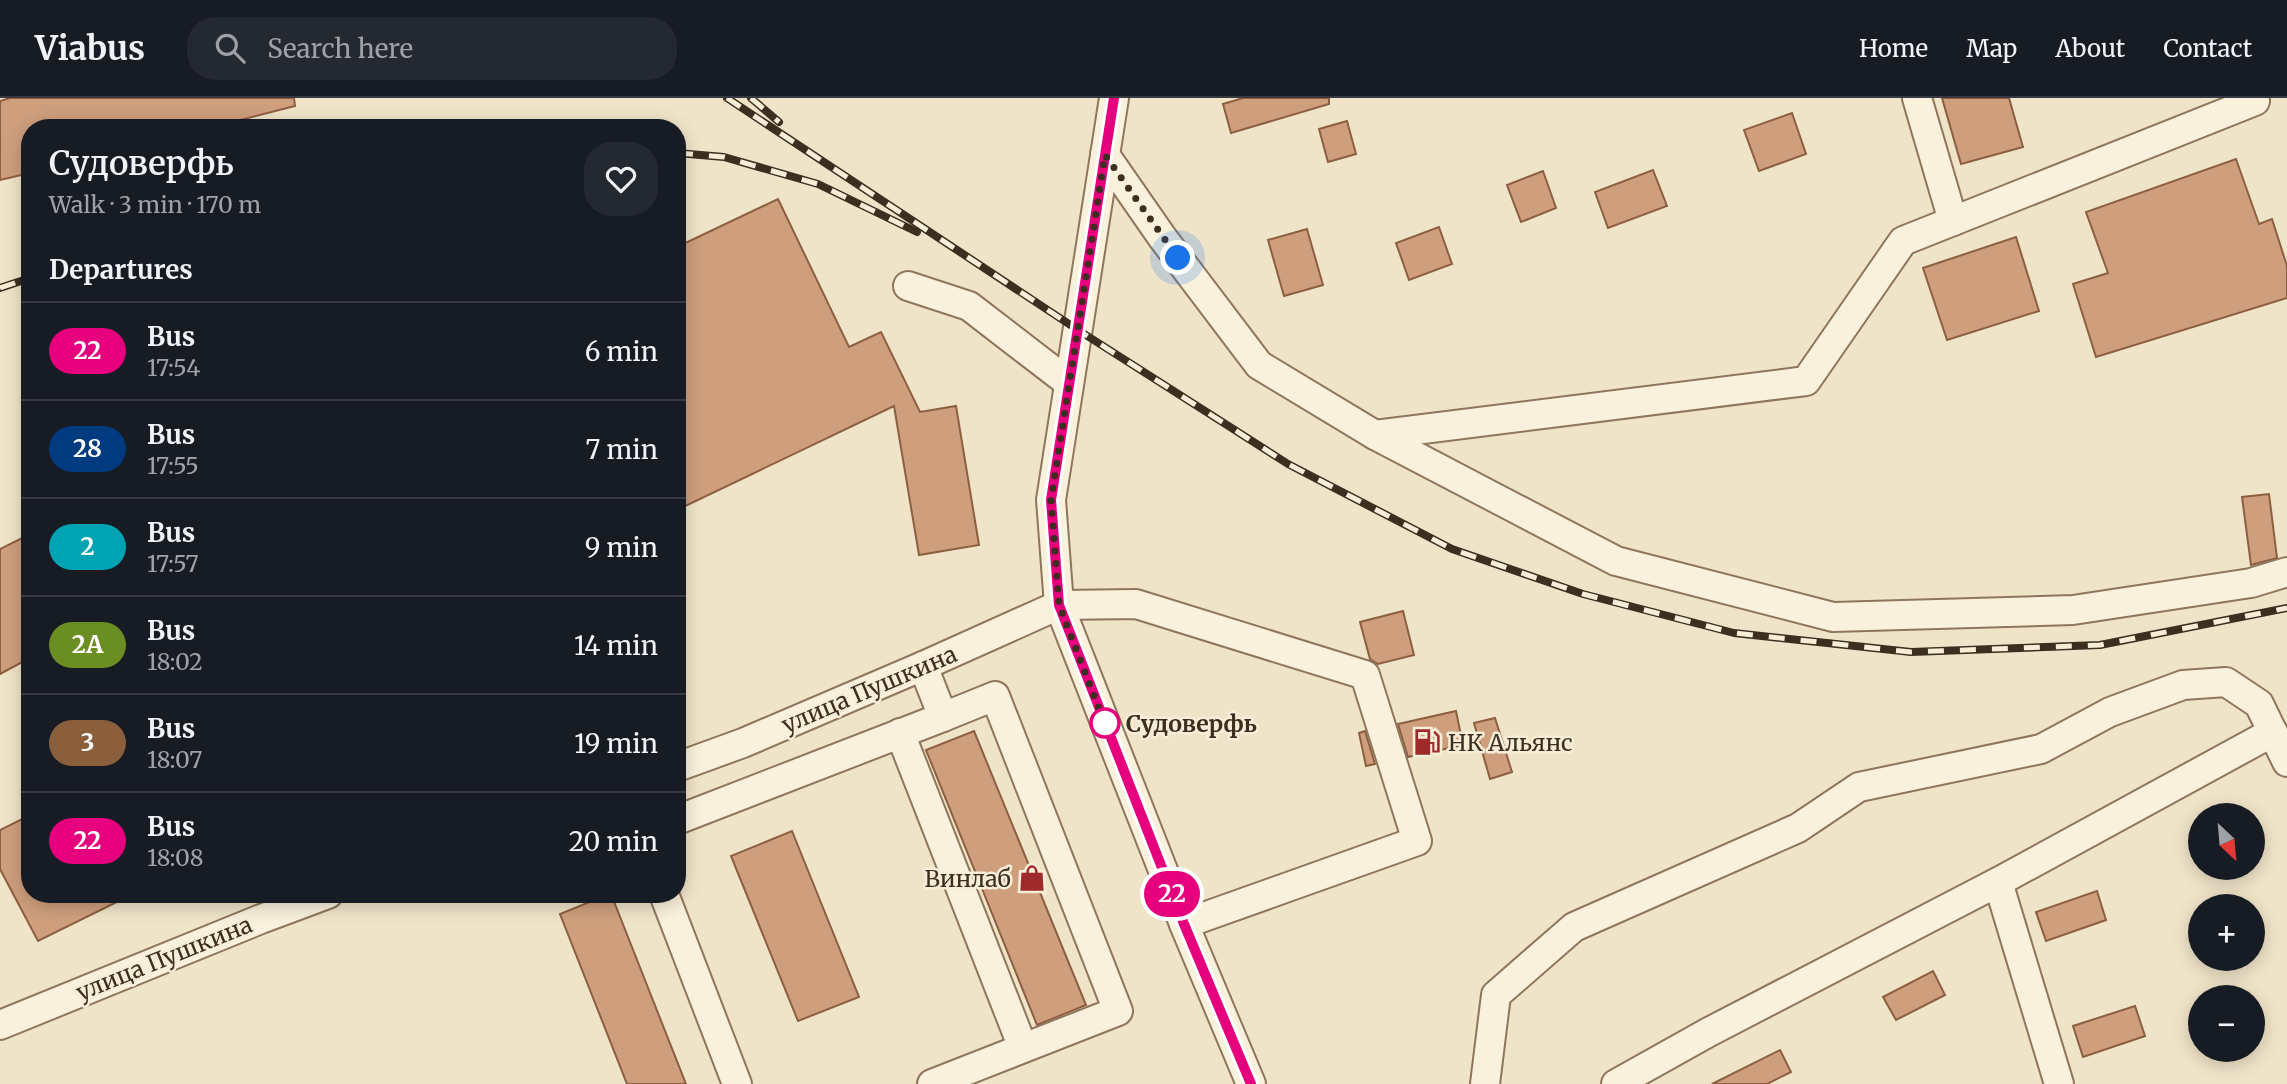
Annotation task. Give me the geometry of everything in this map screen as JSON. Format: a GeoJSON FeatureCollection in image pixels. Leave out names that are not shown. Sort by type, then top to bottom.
{"type":"FeatureCollection","features":[{"type":"Feature","properties":{"kind":"street"},"geometry":{"type":"LineString","coordinates":[[1114,98],[1051,500],[1059,605],[1184,924],[1251,1084]]}},
{"type":"Feature","properties":{"kind":"street"},"geometry":{"type":"LineString","coordinates":[[1917,98],[1953,221]]}},
{"type":"Feature","properties":{"kind":"street"},"geometry":{"type":"LineString","coordinates":[[1374,435],[1806,381],[1903,241],[2255,102]]}},
{"type":"Feature","properties":{"kind":"street"},"geometry":{"type":"LineString","coordinates":[[1105,155],[1162,237],[1259,365],[1374,435],[1616,561],[1833,617],[2073,610],[2251,583],[2287,572]]}},
{"type":"Feature","properties":{"kind":"street"},"geometry":{"type":"LineString","coordinates":[[908,286],[970,306],[1069,383]]}},
{"type":"Feature","properties":{"kind":"street"},"geometry":{"type":"LineString","coordinates":[[1059,605],[1136,604],[1365,675],[1417,841],[1184,924]]}},
{"type":"Feature","properties":{"kind":"street","name":"улица Пушкина"},"geometry":{"type":"LineString","coordinates":[[686,764],[743,743],[1059,605]]}},
{"type":"Feature","properties":{"kind":"street"},"geometry":{"type":"LineString","coordinates":[[923,666],[943,717]]}},
{"type":"Feature","properties":{"kind":"street"},"geometry":{"type":"LineString","coordinates":[[1485,1084],[1496,995],[1574,927],[1798,828],[1859,788],[2041,749],[2110,712],[2183,685],[2226,682],[2259,704],[2287,762]]}},
{"type":"Feature","properties":{"kind":"street"},"geometry":{"type":"LineString","coordinates":[[686,816],[995,696],[1118,1011],[932,1084]]}},
{"type":"Feature","properties":{"kind":"street"},"geometry":{"type":"LineString","coordinates":[[1616,1084],[1709,1032],[1998,882],[2273,732]]}},
{"type":"Feature","properties":{"kind":"street"},"geometry":{"type":"LineString","coordinates":[[900,733],[1023,1048]]}},
{"type":"Feature","properties":{"kind":"street"},"geometry":{"type":"LineString","coordinates":[[1998,882],[2059,1084]]}},
{"type":"Feature","properties":{"kind":"street","name":"улица Пушкина"},"geometry":{"type":"LineString","coordinates":[[0,1024],[304,903]]}},
{"type":"Feature","properties":{"kind":"street"},"geometry":{"type":"LineString","coordinates":[[667,903],[737,1084]]}},
{"type":"Feature","properties":{"kind":"building"},"geometry":{"type":"Polygon","coordinates":[[[10,98],[294,98],[295,106],[244,119],[21,119],[21,175],[0,180],[0,101],[10,98]]]}},
{"type":"Feature","properties":{"kind":"building"},"geometry":{"type":"Polygon","coordinates":[[[1243,98],[1329,98],[1329,104],[1231,133],[1223,104],[1243,98]]]}},
{"type":"Feature","properties":{"kind":"building"},"geometry":{"type":"Polygon","coordinates":[[[1942,98],[2009,98],[2023,147],[1961,164],[1942,98]]]}},
{"type":"Feature","properties":{"kind":"building"},"geometry":{"type":"Polygon","coordinates":[[[1792,113],[1806,154],[1759,171],[1744,130],[1792,113]]]}},
{"type":"Feature","properties":{"kind":"building"},"geometry":{"type":"Polygon","coordinates":[[[1347,121],[1356,154],[1328,162],[1319,129],[1347,121]]]}},
{"type":"Feature","properties":{"kind":"building"},"geometry":{"type":"Polygon","coordinates":[[[2236,159],[2259,224],[2272,219],[2287,266],[2287,298],[2096,357],[2073,284],[2108,273],[2086,212],[2236,159]]]}},
{"type":"Feature","properties":{"kind":"building"},"geometry":{"type":"Polygon","coordinates":[[[1653,170],[1667,206],[1608,228],[1595,192],[1653,170]]]}},
{"type":"Feature","properties":{"kind":"building"},"geometry":{"type":"Polygon","coordinates":[[[1543,171],[1556,208],[1521,222],[1507,185],[1543,171]]]}},
{"type":"Feature","properties":{"kind":"building"},"geometry":{"type":"Polygon","coordinates":[[[778,199],[849,347],[881,332],[920,412],[956,406],[979,545],[919,555],[894,406],[686,506],[686,243],[778,199]]]}},
{"type":"Feature","properties":{"kind":"building"},"geometry":{"type":"Polygon","coordinates":[[[1439,227],[1452,264],[1409,280],[1396,243],[1439,227]]]}},
{"type":"Feature","properties":{"kind":"building"},"geometry":{"type":"Polygon","coordinates":[[[1307,229],[1323,285],[1284,296],[1268,240],[1307,229]]]}},
{"type":"Feature","properties":{"kind":"building"},"geometry":{"type":"Polygon","coordinates":[[[2016,237],[2039,311],[1947,340],[1923,268],[2016,237]]]}},
{"type":"Feature","properties":{"kind":"building"},"geometry":{"type":"Polygon","coordinates":[[[2269,494],[2277,558],[2251,565],[2242,497],[2269,494]]]}},
{"type":"Feature","properties":{"kind":"building"},"geometry":{"type":"Polygon","coordinates":[[[21,538],[21,663],[0,674],[0,549],[21,538]]]}},
{"type":"Feature","properties":{"kind":"building"},"geometry":{"type":"Polygon","coordinates":[[[1403,611],[1414,655],[1378,664],[1370,659],[1360,622],[1403,611]]]}},
{"type":"Feature","properties":{"kind":"building"},"geometry":{"type":"Polygon","coordinates":[[[1456,711],[1463,745],[1408,757],[1398,724],[1456,711]]]}},
{"type":"Feature","properties":{"kind":"building"},"geometry":{"type":"Polygon","coordinates":[[[1495,718],[1512,772],[1490,779],[1474,723],[1495,718]]]}},
{"type":"Feature","properties":{"kind":"building"},"geometry":{"type":"Polygon","coordinates":[[[974,731],[1086,1005],[1037,1025],[926,750],[974,731]]]}},
{"type":"Feature","properties":{"kind":"building"},"geometry":{"type":"Polygon","coordinates":[[[1365,731],[1375,764],[1366,766],[1359,733],[1365,731]]]}},
{"type":"Feature","properties":{"kind":"building"},"geometry":{"type":"Polygon","coordinates":[[[21,820],[21,903],[115,903],[38,941],[0,869],[0,830],[21,820]]]}},
{"type":"Feature","properties":{"kind":"building"},"geometry":{"type":"Polygon","coordinates":[[[792,831],[859,997],[798,1021],[731,856],[792,831]]]}},
{"type":"Feature","properties":{"kind":"building"},"geometry":{"type":"Polygon","coordinates":[[[2097,891],[2106,920],[2046,941],[2036,912],[2097,891]]]}},
{"type":"Feature","properties":{"kind":"building"},"geometry":{"type":"Polygon","coordinates":[[[587,903],[615,903],[686,1084],[627,1084],[560,914],[587,903]]]}},
{"type":"Feature","properties":{"kind":"building"},"geometry":{"type":"Polygon","coordinates":[[[1933,971],[1945,995],[1896,1020],[1883,997],[1933,971]]]}},
{"type":"Feature","properties":{"kind":"building"},"geometry":{"type":"Polygon","coordinates":[[[2135,1006],[2145,1036],[2083,1057],[2073,1026],[2135,1006]]]}},
{"type":"Feature","properties":{"kind":"building"},"geometry":{"type":"Polygon","coordinates":[[[1780,1050],[1791,1072],[1767,1084],[1712,1084],[1780,1050]]]}},
{"type":"Feature","properties":{"kind":"railway"},"geometry":{"type":"LineString","coordinates":[[727,98],[1078,330],[1288,464],[1452,549],[1583,594],[1734,633],[1911,652],[2100,645],[2287,608]]}},
{"type":"Feature","properties":{"kind":"railway"},"geometry":{"type":"LineString","coordinates":[[751,98],[779,122]]}},
{"type":"Feature","properties":{"kind":"railway"},"geometry":{"type":"LineString","coordinates":[[686,154],[724,157],[818,184],[917,232]]}},
{"type":"Feature","properties":{"kind":"railway"},"geometry":{"type":"LineString","coordinates":[[0,288],[21,281]]}},
{"type":"Feature","properties":{"kind":"bus line","name":"22"},"geometry":{"type":"LineString","coordinates":[[1114,98],[1051,500],[1059,605],[1184,924],[1251,1084]]}},
{"type":"Feature","properties":{"kind":"place","name":"Судоверфь"},"geometry":{"type":"Point","coordinates":[1105,723]}},
{"type":"Feature","properties":{"kind":"place","name":"НК Альянс"},"geometry":{"type":"Point","coordinates":[1427,742]}},
{"type":"Feature","properties":{"kind":"place","name":"Винлаб"},"geometry":{"type":"Point","coordinates":[1032,878]}},
{"type":"Feature","properties":{"kind":"route"},"geometry":{"type":"LineString","coordinates":[[1105,723],[1106,727],[1059,605],[1051,500],[1105,155],[1178,258]]}}]}
